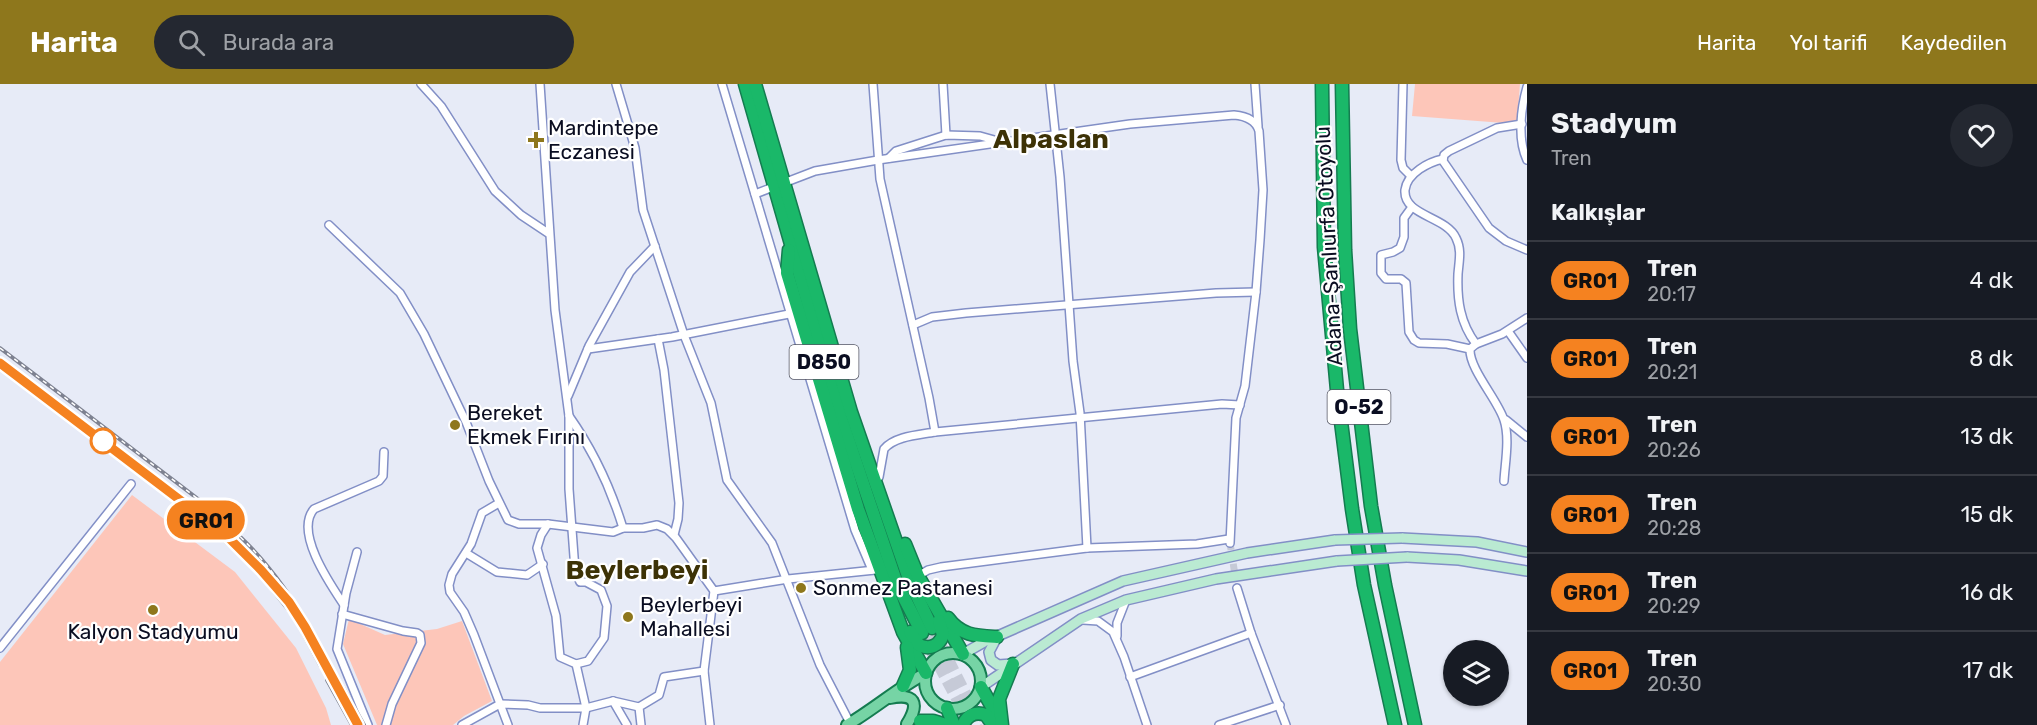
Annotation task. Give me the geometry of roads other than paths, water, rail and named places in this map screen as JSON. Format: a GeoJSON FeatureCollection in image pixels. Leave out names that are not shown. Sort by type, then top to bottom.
{"type":"FeatureCollection","features":[{"type":"Feature","properties":{"kind":"highway","name":"D850"},"geometry":{"type":"LineString","coordinates":[[745,84],[779,184]]}},
{"type":"Feature","properties":{"kind":"highway","name":"D850"},"geometry":{"type":"LineString","coordinates":[[755,84],[841,418],[897,584],[927,631]]}},
{"type":"Feature","properties":{"kind":"highway","name":"Adana-Şanlıurfa Otoyolu"},"geometry":{"type":"LineString","coordinates":[[1322,84],[1324,247],[1337,390],[1364,585],[1395,725]]}},
{"type":"Feature","properties":{"kind":"highway","name":"Adana-Şanlıurfa Otoyolu"},"geometry":{"type":"LineString","coordinates":[[1342,84],[1345,250],[1350,329],[1371,506],[1385,585],[1415,725]]}},
{"type":"Feature","properties":{"kind":"highway"},"geometry":{"type":"LineString","coordinates":[[794,239],[809,250],[879,477],[890,510],[943,631],[941,639],[932,647],[923,647],[916,642],[876,569],[787,273],[794,239]]}},
{"type":"Feature","properties":{"kind":"highway"},"geometry":{"type":"LineString","coordinates":[[922,581],[954,626],[964,633],[997,637]]}},
{"type":"Feature","properties":{"kind":"highway"},"geometry":{"type":"LineString","coordinates":[[922,581],[963,654]]}},
{"type":"Feature","properties":{"kind":"highway"},"geometry":{"type":"LineString","coordinates":[[886,586],[910,658],[910,670],[903,686]]}},
{"type":"Feature","properties":{"kind":"highway"},"geometry":{"type":"LineString","coordinates":[[903,632],[926,673]]}},
{"type":"Feature","properties":{"kind":"highway"},"geometry":{"type":"LineString","coordinates":[[1002,725],[999,699],[1013,664]]}},
{"type":"Feature","properties":{"kind":"highway"},"geometry":{"type":"LineString","coordinates":[[981,687],[1002,725]]}},
{"type":"Feature","properties":{"kind":"highway"},"geometry":{"type":"LineString","coordinates":[[947,708],[954,725]]}},
{"type":"Feature","properties":{"kind":"highway"},"geometry":{"type":"LineString","coordinates":[[963,725],[967,718],[976,713],[986,715],[993,725]]}},
{"type":"Feature","properties":{"kind":"highway"},"geometry":{"type":"LineString","coordinates":[[911,723],[939,724]]}},
{"type":"Feature","properties":{"kind":"main road"},"geometry":{"type":"LineString","coordinates":[[952,652],[963,654],[969,657],[978,668],[981,674],[981,687],[975,698],[966,706],[957,709],[936,704],[928,695],[925,684],[926,673],[931,663],[940,655],[952,652]]}},
{"type":"Feature","properties":{"kind":"main road"},"geometry":{"type":"LineString","coordinates":[[849,724],[889,699],[903,686],[926,673]]}},
{"type":"Feature","properties":{"kind":"main road"},"geometry":{"type":"LineString","coordinates":[[889,699],[902,696],[909,697],[913,701],[915,707],[911,723]]}},
{"type":"Feature","properties":{"kind":"main road"},"geometry":{"type":"LineString","coordinates":[[911,723],[947,708]]}},
{"type":"Feature","properties":{"kind":"street"},"geometry":{"type":"LineString","coordinates":[[421,84],[441,106],[495,191],[521,215],[548,233]]}},
{"type":"Feature","properties":{"kind":"street"},"geometry":{"type":"LineString","coordinates":[[540,84],[548,233],[555,310],[569,416],[569,489],[575,570],[580,582],[586,582],[601,590],[607,606],[604,638],[588,661],[576,664],[560,657],[556,616],[537,549],[541,535],[548,524]]}},
{"type":"Feature","properties":{"kind":"street"},"geometry":{"type":"LineString","coordinates":[[616,84],[636,148],[643,210],[684,335],[711,404],[728,480],[772,543],[820,665],[849,724]]}},
{"type":"Feature","properties":{"kind":"street"},"geometry":{"type":"LineString","coordinates":[[714,591],[788,579],[876,569],[855,530],[722,84]]}},
{"type":"Feature","properties":{"kind":"street"},"geometry":{"type":"LineString","coordinates":[[873,84],[880,179],[935,432]]}},
{"type":"Feature","properties":{"kind":"street"},"geometry":{"type":"LineString","coordinates":[[943,84],[946,135]]}},
{"type":"Feature","properties":{"kind":"street"},"geometry":{"type":"LineString","coordinates":[[1050,84],[1060,177],[1072,361],[1081,418],[1087,548]]}},
{"type":"Feature","properties":{"kind":"street"},"geometry":{"type":"LineString","coordinates":[[922,581],[928,570],[941,567],[1087,548],[1230,541],[1236,418],[1245,386],[1256,291],[1263,190],[1255,84]]}},
{"type":"Feature","properties":{"kind":"street"},"geometry":{"type":"LineString","coordinates":[[1403,84],[1401,160],[1403,168],[1411,176]]}},
{"type":"Feature","properties":{"kind":"street"},"geometry":{"type":"LineString","coordinates":[[1527,87],[1522,105],[1527,160]]}},
{"type":"Feature","properties":{"kind":"street"},"geometry":{"type":"LineString","coordinates":[[755,194],[815,171],[1054,134],[1130,124],[1234,115],[1247,117],[1258,126]]}},
{"type":"Feature","properties":{"kind":"street"},"geometry":{"type":"LineString","coordinates":[[1504,481],[1506,432],[1504,419],[1473,362],[1473,347],[1461,316],[1458,284],[1460,252],[1456,236],[1450,227],[1412,207],[1405,191],[1411,176],[1429,164],[1443,159],[1449,151],[1491,130],[1502,126],[1522,124]]}},
{"type":"Feature","properties":{"kind":"street"},"geometry":{"type":"LineString","coordinates":[[887,159],[896,151],[946,135],[980,136],[1000,142]]}},
{"type":"Feature","properties":{"kind":"street"},"geometry":{"type":"LineString","coordinates":[[1443,159],[1449,173],[1489,228],[1506,241],[1527,250]]}},
{"type":"Feature","properties":{"kind":"street"},"geometry":{"type":"LineString","coordinates":[[1412,207],[1404,218],[1404,237],[1400,248],[1381,255],[1382,275],[1386,279],[1401,279],[1407,285],[1409,332],[1414,340],[1425,344],[1473,347],[1508,331],[1527,318]]}},
{"type":"Feature","properties":{"kind":"street"},"geometry":{"type":"LineString","coordinates":[[329,225],[400,293],[424,334],[466,422],[489,481],[508,520],[519,524],[572,526],[613,532],[623,528],[657,525],[674,535],[714,591],[704,671],[710,725]]}},
{"type":"Feature","properties":{"kind":"street"},"geometry":{"type":"LineString","coordinates":[[567,398],[588,349],[630,272],[655,246]]}},
{"type":"Feature","properties":{"kind":"street"},"geometry":{"type":"LineString","coordinates":[[913,326],[932,317],[947,315],[1256,291]]}},
{"type":"Feature","properties":{"kind":"street"},"geometry":{"type":"LineString","coordinates":[[588,349],[684,335],[789,314]]}},
{"type":"Feature","properties":{"kind":"street"},"geometry":{"type":"LineString","coordinates":[[1508,331],[1527,358]]}},
{"type":"Feature","properties":{"kind":"street"},"geometry":{"type":"LineString","coordinates":[[658,339],[664,370],[679,503],[674,535]]}},
{"type":"Feature","properties":{"kind":"street"},"geometry":{"type":"LineString","coordinates":[[879,477],[884,449],[887,446],[898,440],[935,432],[1222,404],[1240,405]]}},
{"type":"Feature","properties":{"kind":"street"},"geometry":{"type":"LineString","coordinates":[[569,416],[586,439],[615,502],[623,528]]}},
{"type":"Feature","properties":{"kind":"street"},"geometry":{"type":"LineString","coordinates":[[1504,419],[1527,437]]}},
{"type":"Feature","properties":{"kind":"street"},"geometry":{"type":"LineString","coordinates":[[344,605],[320,565],[308,528],[308,518],[314,509],[379,481],[383,476],[384,452]]}},
{"type":"Feature","properties":{"kind":"street"},"geometry":{"type":"LineString","coordinates":[[0,648],[131,484]]}},
{"type":"Feature","properties":{"kind":"street"},"geometry":{"type":"LineString","coordinates":[[500,503],[482,513],[471,544],[452,574],[448,585],[474,635],[508,725]]}},
{"type":"Feature","properties":{"kind":"street"},"geometry":{"type":"LineString","coordinates":[[963,654],[1123,581],[1228,557],[1335,540],[1402,537],[1477,542],[1527,552]]}},
{"type":"Feature","properties":{"kind":"street"},"geometry":{"type":"LineString","coordinates":[[357,552],[337,641],[338,652],[368,725]]}},
{"type":"Feature","properties":{"kind":"street"},"geometry":{"type":"LineString","coordinates":[[466,553],[497,572],[527,574],[543,564]]}},
{"type":"Feature","properties":{"kind":"street"},"geometry":{"type":"LineString","coordinates":[[981,687],[1081,620],[1126,600],[1216,579],[1338,561],[1407,557],[1459,560],[1527,571]]}},
{"type":"Feature","properties":{"kind":"street"},"geometry":{"type":"LineString","coordinates":[[1237,588],[1251,633],[1286,725]]}},
{"type":"Feature","properties":{"kind":"street"},"geometry":{"type":"LineString","coordinates":[[1118,642],[1117,623],[1126,600]]}},
{"type":"Feature","properties":{"kind":"street"},"geometry":{"type":"LineString","coordinates":[[342,614],[420,635],[421,643],[392,704],[386,725]]}},
{"type":"Feature","properties":{"kind":"street"},"geometry":{"type":"LineString","coordinates":[[1081,620],[1098,621],[1113,632],[1146,725]]}},
{"type":"Feature","properties":{"kind":"street"},"geometry":{"type":"LineString","coordinates":[[1130,677],[1251,633]]}},
{"type":"Feature","properties":{"kind":"street"},"geometry":{"type":"LineString","coordinates":[[997,637],[989,652],[991,660],[998,666],[1013,664]]}},
{"type":"Feature","properties":{"kind":"street"},"geometry":{"type":"LineString","coordinates":[[576,664],[586,708],[583,725]]}},
{"type":"Feature","properties":{"kind":"street"},"geometry":{"type":"LineString","coordinates":[[462,725],[500,704],[540,708],[586,708],[613,701],[639,707],[659,695],[664,677],[704,671]]}},
{"type":"Feature","properties":{"kind":"street"},"geometry":{"type":"LineString","coordinates":[[613,701],[627,725]]}},
{"type":"Feature","properties":{"kind":"street"},"geometry":{"type":"LineString","coordinates":[[1219,725],[1280,705]]}},
{"type":"Feature","properties":{"kind":"street"},"geometry":{"type":"LineString","coordinates":[[639,707],[641,725]]}},
{"type":"Feature","properties":{"kind":"tunnel"},"geometry":{"type":"LineString","coordinates":[[1230,543],[1237,588]]}},
{"type":"Feature","properties":{"kind":"tunnel"},"geometry":{"type":"LineString","coordinates":[[932,628],[981,725]]}},
{"type":"Feature","properties":{"kind":"tunnel"},"geometry":{"type":"LineString","coordinates":[[922,633],[971,725]]}},
{"type":"Feature","properties":{"kind":"railway"},"geometry":{"type":"LineString","coordinates":[[0,348],[202,502],[236,533],[261,558],[285,589],[328,661]]}},
{"type":"Feature","properties":{"kind":"railway"},"geometry":{"type":"LineString","coordinates":[[0,363],[229,538]]}},
{"type":"Feature","properties":{"kind":"railway"},"geometry":{"type":"LineString","coordinates":[[220,536],[258,572],[291,613]]}},
{"type":"Feature","properties":{"kind":"railway"},"geometry":{"type":"LineString","coordinates":[[303,633],[320,665]]}},
{"type":"Feature","properties":{"kind":"railway"},"geometry":{"type":"LineString","coordinates":[[336,675],[364,725]]}},
{"type":"Feature","properties":{"kind":"railway"},"geometry":{"type":"LineString","coordinates":[[327,680],[352,725]]}},
{"type":"Feature","properties":{"kind":"train","name":"GR01"},"geometry":{"type":"LineString","coordinates":[[0,363],[226,535],[261,570],[289,602],[305,627],[358,725]]}},
{"type":"Feature","properties":{"kind":"place","name":"Mardintepe Eczanesi"},"geometry":{"type":"Point","coordinates":[536,140]}},
{"type":"Feature","properties":{"kind":"place","name":"Bereket Ekmek Fırını"},"geometry":{"type":"Point","coordinates":[455,425]}},
{"type":"Feature","properties":{"kind":"place","name":"Sonmez Pastanesi"},"geometry":{"type":"Point","coordinates":[801,588]}},
{"type":"Feature","properties":{"kind":"place","name":"Kalyon Stadyumu"},"geometry":{"type":"Point","coordinates":[153,610]}},
{"type":"Feature","properties":{"kind":"place","name":"Beylerbeyi Mahallesi"},"geometry":{"type":"Point","coordinates":[628,617]}},
{"type":"Feature","properties":{"kind":"district","name":"Alpaslan"},"geometry":{"type":"Point","coordinates":[1051,139]}},
{"type":"Feature","properties":{"kind":"district","name":"Beylerbeyi"},"geometry":{"type":"Point","coordinates":[637,570]}}]}
